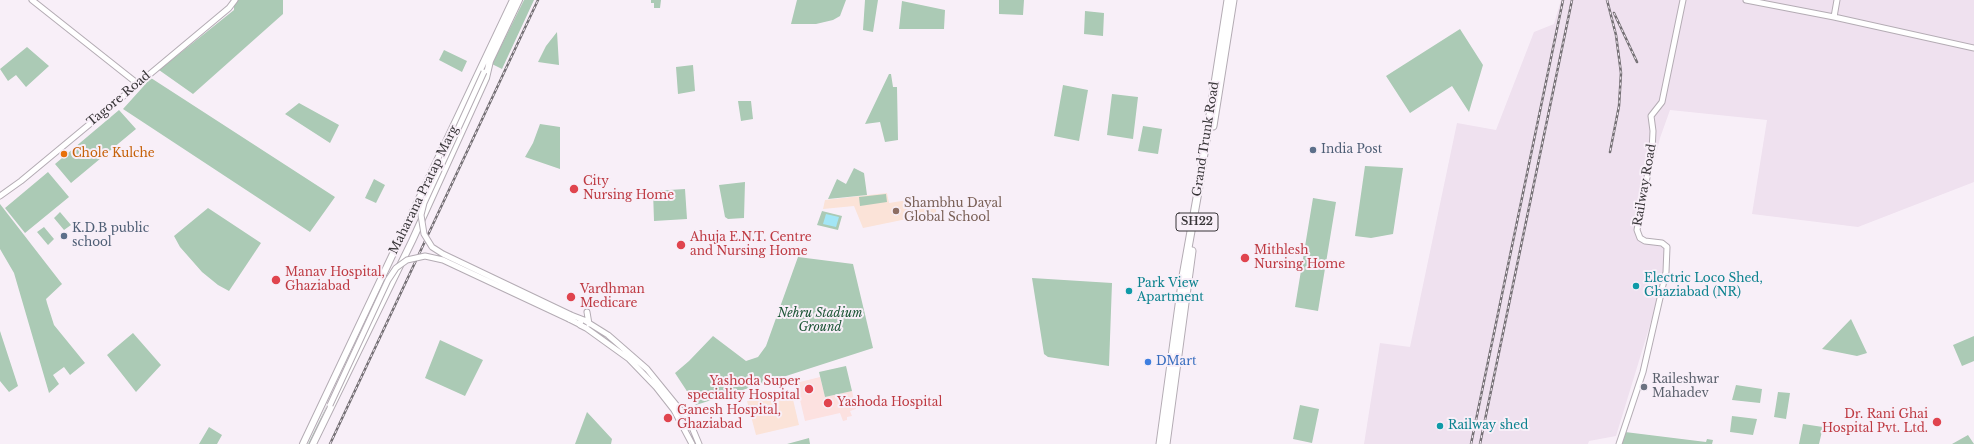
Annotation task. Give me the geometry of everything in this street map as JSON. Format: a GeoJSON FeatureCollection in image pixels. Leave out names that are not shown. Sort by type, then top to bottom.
{"type":"FeatureCollection","features":[{"type":"Feature","properties":{"kind":"highway","name":"Grand Trunk Road"},"geometry":{"type":"LineString","coordinates":[[1160,444],[1183,276],[1198,196],[1228,0]]}},
{"type":"Feature","properties":{"kind":"highway","name":"Grand Trunk Road"},"geometry":{"type":"LineString","coordinates":[[1166,444],[1190,264],[1233,0]]}},
{"type":"Feature","properties":{"kind":"main road","name":"Maharana Pratap Marg"},"geometry":{"type":"LineString","coordinates":[[303,444],[513,0]]}},
{"type":"Feature","properties":{"kind":"main road","name":"Maharana Pratap Marg"},"geometry":{"type":"LineString","coordinates":[[314,443],[426,210],[486,78],[489,64],[519,0]]}},
{"type":"Feature","properties":{"kind":"main road"},"geometry":{"type":"LineString","coordinates":[[416,205],[426,210]]}},
{"type":"Feature","properties":{"kind":"street"},"geometry":{"type":"LineString","coordinates":[[32,0],[138,84]]}},
{"type":"Feature","properties":{"kind":"street","name":"Tagore Road"},"geometry":{"type":"LineString","coordinates":[[0,196],[21,181],[138,84],[229,8],[235,0]]}},
{"type":"Feature","properties":{"kind":"street","name":"Railway Road"},"geometry":{"type":"LineString","coordinates":[[1619,444],[1643,372],[1666,272],[1667,247],[1662,243],[1645,241],[1640,238],[1636,230],[1652,152],[1653,131],[1651,116],[1662,102],[1683,0]]}},
{"type":"Feature","properties":{"kind":"street"},"geometry":{"type":"LineString","coordinates":[[1746,0],[1834,17],[1974,48]]}},
{"type":"Feature","properties":{"kind":"street"},"geometry":{"type":"LineString","coordinates":[[1834,17],[1837,0]]}},
{"type":"Feature","properties":{"kind":"street"},"geometry":{"type":"LineString","coordinates":[[489,64],[422,208],[421,222],[424,234],[432,248],[570,317]]}},
{"type":"Feature","properties":{"kind":"street"},"geometry":{"type":"LineString","coordinates":[[314,443],[388,280],[396,268],[408,260],[425,256],[443,260],[581,322],[589,324],[618,343],[647,369],[682,412],[699,444]]}},
{"type":"Feature","properties":{"kind":"street"},"geometry":{"type":"LineString","coordinates":[[587,312],[589,324]]}},
{"type":"Feature","properties":{"kind":"street"},"geometry":{"type":"LineString","coordinates":[[581,322],[641,370],[674,410],[692,444]]}},
{"type":"Feature","properties":{"kind":"shaded area"},"geometry":{"type":"Polygon","coordinates":[[[1561,0],[1974,0],[1974,182],[1858,227],[1752,214],[1767,120],[1670,110],[1660,138],[1638,228],[1645,239],[1670,244],[1661,289],[1616,436],[1589,441],[1588,444],[1364,444],[1380,343],[1410,347],[1457,123],[1496,130],[1534,32],[1554,24],[1561,0]]]}},
{"type":"Feature","properties":{"kind":"shaded area","name":"Shambhu Dayal Global School"},"geometry":{"type":"Polygon","coordinates":[[[887,193],[889,203],[908,200],[937,201],[953,203],[954,208],[936,209],[936,213],[863,228],[854,206],[823,209],[825,200],[887,193]]]}},
{"type":"Feature","properties":{"kind":"shaded area","name":"Yashoda Hospital"},"geometry":{"type":"Polygon","coordinates":[[[820,377],[825,397],[852,391],[856,409],[850,411],[852,416],[847,417],[847,420],[843,421],[840,413],[805,421],[796,383],[820,377]]]}},
{"type":"Feature","properties":{"kind":"shaded area"},"geometry":{"type":"Polygon","coordinates":[[[791,391],[799,425],[756,435],[747,401],[791,391]]]}},
{"type":"Feature","properties":{"kind":"green space"},"geometry":{"type":"Polygon","coordinates":[[[234,0],[283,0],[283,14],[193,94],[159,70],[234,10],[234,0]]]}},
{"type":"Feature","properties":{"kind":"green space"},"geometry":{"type":"Polygon","coordinates":[[[524,0],[534,0],[502,69],[492,64],[524,0]]]}},
{"type":"Feature","properties":{"kind":"green space"},"geometry":{"type":"Polygon","coordinates":[[[651,0],[661,0],[660,8],[654,8],[654,3],[651,3],[651,0]]]}},
{"type":"Feature","properties":{"kind":"green space"},"geometry":{"type":"Polygon","coordinates":[[[797,0],[846,0],[840,16],[833,20],[816,24],[791,24],[797,0]]]}},
{"type":"Feature","properties":{"kind":"green space"},"geometry":{"type":"Polygon","coordinates":[[[865,0],[878,0],[873,32],[863,30],[865,0]]]}},
{"type":"Feature","properties":{"kind":"green space"},"geometry":{"type":"Polygon","coordinates":[[[999,0],[1024,0],[1023,15],[999,14],[999,0]]]}},
{"type":"Feature","properties":{"kind":"green space"},"geometry":{"type":"Polygon","coordinates":[[[902,1],[945,10],[944,29],[899,29],[902,1]]]}},
{"type":"Feature","properties":{"kind":"green space"},"geometry":{"type":"Polygon","coordinates":[[[1085,11],[1104,13],[1103,36],[1084,34],[1085,11]]]}},
{"type":"Feature","properties":{"kind":"green space"},"geometry":{"type":"Polygon","coordinates":[[[1460,29],[1483,65],[1469,112],[1452,86],[1410,113],[1386,76],[1460,29]]]}},
{"type":"Feature","properties":{"kind":"green space"},"geometry":{"type":"Polygon","coordinates":[[[557,32],[559,65],[538,62],[546,46],[557,32]]]}},
{"type":"Feature","properties":{"kind":"green space"},"geometry":{"type":"Polygon","coordinates":[[[27,47],[49,66],[26,87],[16,75],[8,81],[0,69],[27,47]]]}},
{"type":"Feature","properties":{"kind":"green space"},"geometry":{"type":"Polygon","coordinates":[[[444,50],[467,61],[462,72],[439,60],[444,50]]]}},
{"type":"Feature","properties":{"kind":"green space"},"geometry":{"type":"Polygon","coordinates":[[[693,65],[695,91],[678,94],[676,67],[693,65]]]}},
{"type":"Feature","properties":{"kind":"green space"},"geometry":{"type":"Polygon","coordinates":[[[889,74],[891,74],[893,87],[897,87],[898,140],[885,142],[880,122],[865,124],[889,74]]]}},
{"type":"Feature","properties":{"kind":"green space"},"geometry":{"type":"Polygon","coordinates":[[[151,78],[335,197],[310,232],[123,109],[151,78]]]}},
{"type":"Feature","properties":{"kind":"green space"},"geometry":{"type":"Polygon","coordinates":[[[1063,85],[1088,90],[1079,141],[1054,136],[1063,85]]]}},
{"type":"Feature","properties":{"kind":"green space"},"geometry":{"type":"Polygon","coordinates":[[[1112,94],[1138,97],[1133,139],[1107,135],[1112,94]]]}},
{"type":"Feature","properties":{"kind":"green space"},"geometry":{"type":"Polygon","coordinates":[[[738,101],[751,101],[753,119],[741,121],[738,101]]]}},
{"type":"Feature","properties":{"kind":"green space"},"geometry":{"type":"Polygon","coordinates":[[[299,103],[339,125],[330,143],[285,114],[299,103]]]}},
{"type":"Feature","properties":{"kind":"green space"},"geometry":{"type":"Polygon","coordinates":[[[119,110],[136,129],[71,183],[55,164],[119,110]]]}},
{"type":"Feature","properties":{"kind":"green space"},"geometry":{"type":"Polygon","coordinates":[[[540,124],[560,127],[560,169],[525,157],[533,143],[540,124]]]}},
{"type":"Feature","properties":{"kind":"green space"},"geometry":{"type":"Polygon","coordinates":[[[1143,126],[1162,129],[1158,154],[1138,151],[1143,126]]]}},
{"type":"Feature","properties":{"kind":"green space"},"geometry":{"type":"Polygon","coordinates":[[[1365,166],[1403,168],[1393,234],[1371,238],[1355,236],[1365,166]]]}},
{"type":"Feature","properties":{"kind":"green space"},"geometry":{"type":"Polygon","coordinates":[[[854,168],[864,173],[867,195],[828,199],[837,179],[846,184],[854,168]]]}},
{"type":"Feature","properties":{"kind":"green space"},"geometry":{"type":"Polygon","coordinates":[[[48,172],[69,197],[25,233],[5,208],[48,172]]]}},
{"type":"Feature","properties":{"kind":"green space"},"geometry":{"type":"Polygon","coordinates":[[[374,179],[385,185],[376,203],[365,198],[374,179]]]}},
{"type":"Feature","properties":{"kind":"green space"},"geometry":{"type":"Polygon","coordinates":[[[745,182],[744,218],[728,219],[725,217],[719,185],[745,182]]]}},
{"type":"Feature","properties":{"kind":"green space"},"geometry":{"type":"Polygon","coordinates":[[[685,189],[687,219],[654,221],[653,191],[685,189]]]}},
{"type":"Feature","properties":{"kind":"green space"},"geometry":{"type":"Polygon","coordinates":[[[886,194],[887,202],[860,206],[859,197],[886,194]]]}},
{"type":"Feature","properties":{"kind":"green space"},"geometry":{"type":"Polygon","coordinates":[[[1313,198],[1336,202],[1318,311],[1295,307],[1313,198]]]}},
{"type":"Feature","properties":{"kind":"green space"},"geometry":{"type":"Polygon","coordinates":[[[0,204],[62,284],[46,299],[47,303],[54,325],[85,363],[70,375],[64,367],[53,375],[59,384],[49,393],[14,273],[0,249],[0,204]]]}},
{"type":"Feature","properties":{"kind":"green space"},"geometry":{"type":"Polygon","coordinates":[[[208,208],[261,243],[229,291],[218,285],[202,272],[180,247],[174,236],[208,208]]]}},
{"type":"Feature","properties":{"kind":"green space"},"geometry":{"type":"Polygon","coordinates":[[[822,211],[842,216],[838,230],[817,225],[822,211]]]}},
{"type":"Feature","properties":{"kind":"green space"},"geometry":{"type":"Polygon","coordinates":[[[60,212],[71,225],[64,230],[54,218],[60,212]]]}},
{"type":"Feature","properties":{"kind":"green space"},"geometry":{"type":"Polygon","coordinates":[[[44,227],[54,239],[48,245],[37,232],[44,227]]]}},
{"type":"Feature","properties":{"kind":"green space","name":"Nehru Stadium Ground"},"geometry":{"type":"Polygon","coordinates":[[[798,257],[853,264],[873,348],[696,405],[675,373],[713,336],[746,361],[758,357],[766,346],[798,257]]]}},
{"type":"Feature","properties":{"kind":"green space"},"geometry":{"type":"Polygon","coordinates":[[[1032,278],[1112,283],[1109,366],[1048,357],[1044,354],[1032,278]]]}},
{"type":"Feature","properties":{"kind":"green space"},"geometry":{"type":"Polygon","coordinates":[[[1851,319],[1867,353],[1857,356],[1822,349],[1851,319]]]}},
{"type":"Feature","properties":{"kind":"green space"},"geometry":{"type":"Polygon","coordinates":[[[0,331],[18,386],[9,392],[0,381],[0,331]]]}},
{"type":"Feature","properties":{"kind":"green space"},"geometry":{"type":"Polygon","coordinates":[[[133,333],[161,365],[136,392],[107,355],[133,333]]]}},
{"type":"Feature","properties":{"kind":"green space"},"geometry":{"type":"Polygon","coordinates":[[[1974,336],[1974,361],[1962,366],[1953,345],[1974,336]]]}},
{"type":"Feature","properties":{"kind":"green space"},"geometry":{"type":"Polygon","coordinates":[[[440,340],[483,360],[465,396],[425,378],[440,340]]]}},
{"type":"Feature","properties":{"kind":"green space"},"geometry":{"type":"Polygon","coordinates":[[[846,366],[852,391],[825,397],[819,372],[846,366]]]}},
{"type":"Feature","properties":{"kind":"green space"},"geometry":{"type":"Polygon","coordinates":[[[1736,385],[1762,389],[1760,403],[1732,400],[1736,385]]]}},
{"type":"Feature","properties":{"kind":"green space"},"geometry":{"type":"Polygon","coordinates":[[[1778,392],[1790,393],[1786,419],[1774,417],[1778,392]]]}},
{"type":"Feature","properties":{"kind":"green space"},"geometry":{"type":"Polygon","coordinates":[[[329,401],[310,444],[308,444],[329,401]]]}},
{"type":"Feature","properties":{"kind":"green space"},"geometry":{"type":"Polygon","coordinates":[[[1300,405],[1319,409],[1312,443],[1293,439],[1300,405]]]}},
{"type":"Feature","properties":{"kind":"green space"},"geometry":{"type":"Polygon","coordinates":[[[587,412],[612,439],[611,444],[575,444],[587,412]]]}},
{"type":"Feature","properties":{"kind":"green space"},"geometry":{"type":"Polygon","coordinates":[[[1732,416],[1757,419],[1753,435],[1730,432],[1732,416]]]}},
{"type":"Feature","properties":{"kind":"green space"},"geometry":{"type":"Polygon","coordinates":[[[1803,424],[1823,427],[1819,444],[1799,444],[1803,424]]]}},
{"type":"Feature","properties":{"kind":"green space"},"geometry":{"type":"Polygon","coordinates":[[[209,427],[222,435],[217,444],[199,444],[209,427]]]}},
{"type":"Feature","properties":{"kind":"green space"},"geometry":{"type":"Polygon","coordinates":[[[1625,432],[1706,442],[1707,439],[1713,440],[1712,444],[1622,444],[1625,432]]]}},
{"type":"Feature","properties":{"kind":"green space"},"geometry":{"type":"Polygon","coordinates":[[[1968,435],[1974,444],[1952,444],[1968,435]]]}},
{"type":"Feature","properties":{"kind":"green space"},"geometry":{"type":"Polygon","coordinates":[[[809,438],[810,444],[787,444],[809,438]]]}},
{"type":"Feature","properties":{"kind":"water"},"geometry":{"type":"Polygon","coordinates":[[[826,214],[839,217],[836,227],[823,224],[826,214]]]}},
{"type":"Feature","properties":{"kind":"railway"},"geometry":{"type":"LineString","coordinates":[[330,444],[538,0]]}},
{"type":"Feature","properties":{"kind":"railway"},"geometry":{"type":"LineString","coordinates":[[1471,444],[1563,0]]}},
{"type":"Feature","properties":{"kind":"railway"},"geometry":{"type":"LineString","coordinates":[[1480,444],[1572,0]]}},
{"type":"Feature","properties":{"kind":"railway"},"geometry":{"type":"LineString","coordinates":[[1607,0],[1616,35],[1621,73],[1619,106],[1610,152]]}},
{"type":"Feature","properties":{"kind":"railway"},"geometry":{"type":"LineString","coordinates":[[1614,13],[1637,62]]}},
{"type":"Feature","properties":{"kind":"place","name":"India Post"},"geometry":{"type":"Point","coordinates":[1313,150]}},
{"type":"Feature","properties":{"kind":"place","name":"Chole Kulche"},"geometry":{"type":"Point","coordinates":[64,154]}},
{"type":"Feature","properties":{"kind":"place","name":"City Nursing Home"},"geometry":{"type":"Point","coordinates":[574,189]}},
{"type":"Feature","properties":{"kind":"place","name":"Shambhu Dayal Global School"},"geometry":{"type":"Point","coordinates":[896,211]}},
{"type":"Feature","properties":{"kind":"place","name":"K.D.B public school"},"geometry":{"type":"Point","coordinates":[64,236]}},
{"type":"Feature","properties":{"kind":"place","name":"Ahuja E.N.T. Centre and Nursing Home"},"geometry":{"type":"Point","coordinates":[681,245]}},
{"type":"Feature","properties":{"kind":"place","name":"Mithlesh Nursing Home"},"geometry":{"type":"Point","coordinates":[1245,258]}},
{"type":"Feature","properties":{"kind":"place","name":"Manav Hospital, Ghaziabad"},"geometry":{"type":"Point","coordinates":[276,280]}},
{"type":"Feature","properties":{"kind":"place","name":"Electric Loco Shed, Ghaziabad (NR)"},"geometry":{"type":"Point","coordinates":[1636,286]}},
{"type":"Feature","properties":{"kind":"place","name":"Park View Apartment"},"geometry":{"type":"Point","coordinates":[1129,291]}},
{"type":"Feature","properties":{"kind":"place","name":"Vardhman Medicare"},"geometry":{"type":"Point","coordinates":[571,297]}},
{"type":"Feature","properties":{"kind":"place","name":"DMart"},"geometry":{"type":"Point","coordinates":[1148,362]}},
{"type":"Feature","properties":{"kind":"place","name":"Raileshwar Mahadev"},"geometry":{"type":"Point","coordinates":[1644,387]}},
{"type":"Feature","properties":{"kind":"place","name":"Yashoda Super speciality Hospital"},"geometry":{"type":"Point","coordinates":[809,389]}},
{"type":"Feature","properties":{"kind":"place","name":"Yashoda Hospital"},"geometry":{"type":"Point","coordinates":[828,403]}},
{"type":"Feature","properties":{"kind":"place","name":"Ganesh Hospital, Ghaziabad"},"geometry":{"type":"Point","coordinates":[668,418]}},
{"type":"Feature","properties":{"kind":"place","name":"Dr. Rani Ghai Hospital Pvt. Ltd."},"geometry":{"type":"Point","coordinates":[1937,422]}},
{"type":"Feature","properties":{"kind":"place","name":"Railway shed"},"geometry":{"type":"Point","coordinates":[1440,426]}}]}
